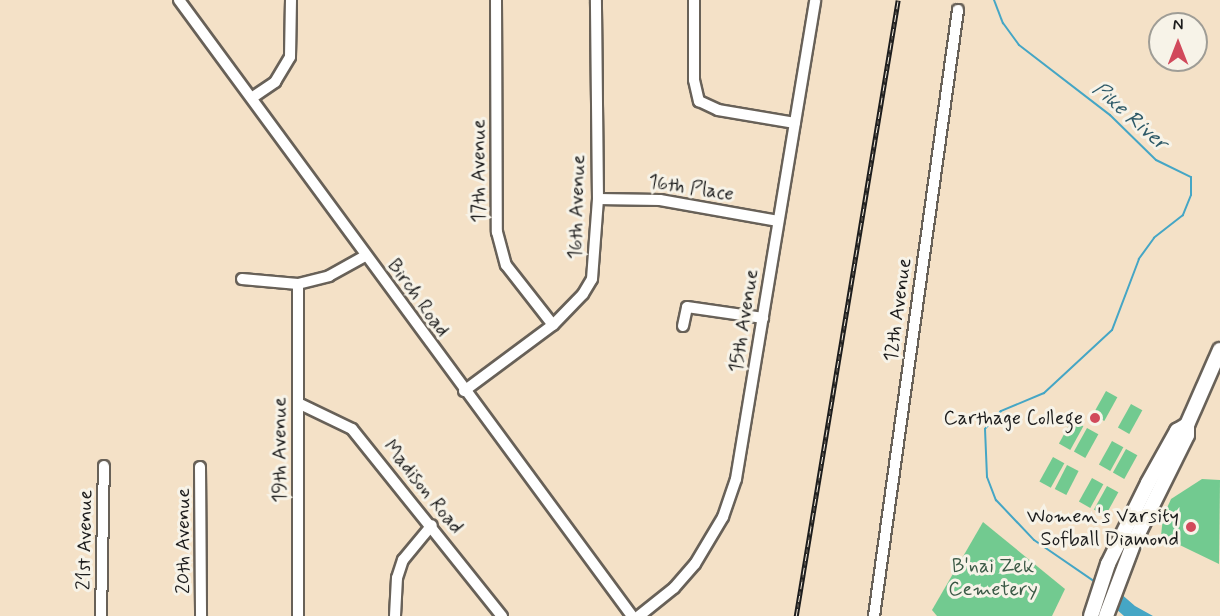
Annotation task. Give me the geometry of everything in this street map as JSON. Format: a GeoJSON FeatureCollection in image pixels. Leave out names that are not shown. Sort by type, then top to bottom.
{"type":"FeatureCollection","features":[{"type":"Feature","properties":{"kind":"main road"},"geometry":{"type":"LineString","coordinates":[[1092,610],[1108,564],[1177,431],[1187,425],[1214,378],[1220,350]]}},
{"type":"Feature","properties":{"kind":"main road"},"geometry":{"type":"LineString","coordinates":[[1107,614],[1121,575],[1187,435],[1187,425]]}},
{"type":"Feature","properties":{"kind":"street","name":"Birch Road"},"geometry":{"type":"LineString","coordinates":[[179,0],[253,97],[365,256],[632,616]]}},
{"type":"Feature","properties":{"kind":"street"},"geometry":{"type":"LineString","coordinates":[[253,97],[280,76],[290,57],[291,0]]}},
{"type":"Feature","properties":{"kind":"street","name":"17th Avenue"},"geometry":{"type":"LineString","coordinates":[[496,0],[497,232],[506,265],[553,325]]}},
{"type":"Feature","properties":{"kind":"street","name":"16th Avenue"},"geometry":{"type":"LineString","coordinates":[[464,391],[553,325],[583,294],[592,279],[598,199],[596,0]]}},
{"type":"Feature","properties":{"kind":"street"},"geometry":{"type":"LineString","coordinates":[[694,0],[695,95],[718,110],[795,123]]}},
{"type":"Feature","properties":{"kind":"street","name":"15th Avenue"},"geometry":{"type":"LineString","coordinates":[[639,616],[686,576],[723,517],[736,479],[815,0]]}},
{"type":"Feature","properties":{"kind":"street","name":"12th Avenue"},"geometry":{"type":"LineString","coordinates":[[874,616],[958,9]]}},
{"type":"Feature","properties":{"kind":"street","name":"16th Place"},"geometry":{"type":"LineString","coordinates":[[598,199],[660,200],[778,221]]}},
{"type":"Feature","properties":{"kind":"street"},"geometry":{"type":"LineString","coordinates":[[242,279],[298,284],[329,276],[365,256]]}},
{"type":"Feature","properties":{"kind":"street","name":"19th Avenue"},"geometry":{"type":"LineString","coordinates":[[298,284],[298,616]]}},
{"type":"Feature","properties":{"kind":"street"},"geometry":{"type":"LineString","coordinates":[[683,326],[687,307],[763,318]]}},
{"type":"Feature","properties":{"kind":"street","name":"Madison Road"},"geometry":{"type":"LineString","coordinates":[[298,402],[352,429],[432,525],[502,616]]}},
{"type":"Feature","properties":{"kind":"street","name":"21st Avenue"},"geometry":{"type":"LineString","coordinates":[[101,616],[104,465]]}},
{"type":"Feature","properties":{"kind":"street","name":"20th Avenue"},"geometry":{"type":"LineString","coordinates":[[200,466],[201,616]]}},
{"type":"Feature","properties":{"kind":"street"},"geometry":{"type":"LineString","coordinates":[[395,616],[397,578],[403,560],[432,525]]}},
{"type":"Feature","properties":{"kind":"green space"},"geometry":{"type":"Polygon","coordinates":[[[1106,391],[1117,397],[1104,421],[1093,415],[1106,391]]]}},
{"type":"Feature","properties":{"kind":"green space"},"geometry":{"type":"Polygon","coordinates":[[[1131,404],[1142,410],[1129,434],[1118,428],[1131,404]]]}},
{"type":"Feature","properties":{"kind":"green space"},"geometry":{"type":"Polygon","coordinates":[[[1072,420],[1083,426],[1070,450],[1059,444],[1072,420]]]}},
{"type":"Feature","properties":{"kind":"green space"},"geometry":{"type":"Polygon","coordinates":[[[1087,428],[1098,434],[1085,458],[1074,452],[1087,428]]]}},
{"type":"Feature","properties":{"kind":"green space"},"geometry":{"type":"Polygon","coordinates":[[[1112,441],[1123,447],[1110,471],[1099,465],[1112,441]]]}},
{"type":"Feature","properties":{"kind":"green space"},"geometry":{"type":"Polygon","coordinates":[[[1126,449],[1137,455],[1124,479],[1113,473],[1126,449]]]}},
{"type":"Feature","properties":{"kind":"green space"},"geometry":{"type":"Polygon","coordinates":[[[1053,457],[1064,463],[1051,488],[1039,481],[1053,457]]]}},
{"type":"Feature","properties":{"kind":"green space"},"geometry":{"type":"Polygon","coordinates":[[[1067,465],[1079,471],[1066,495],[1055,489],[1067,465]]]}},
{"type":"Feature","properties":{"kind":"green space"},"geometry":{"type":"Polygon","coordinates":[[[1092,478],[1103,484],[1090,508],[1079,502],[1092,478]]]}},
{"type":"Feature","properties":{"kind":"green space","name":"Women's Varsity Sofball Diamond"},"geometry":{"type":"Polygon","coordinates":[[[1202,479],[1220,480],[1219,564],[1161,536],[1163,517],[1171,499],[1202,479]]]}},
{"type":"Feature","properties":{"kind":"green space"},"geometry":{"type":"Polygon","coordinates":[[[1107,486],[1118,492],[1105,516],[1094,510],[1107,486]]]}},
{"type":"Feature","properties":{"kind":"green space","name":"B'nai Zek Cemetery"},"geometry":{"type":"Polygon","coordinates":[[[983,522],[1065,589],[1052,616],[937,616],[932,610],[983,522]]]}},
{"type":"Feature","properties":{"kind":"water"},"geometry":{"type":"Polygon","coordinates":[[[1120,593],[1135,606],[1153,616],[1124,616],[1115,608],[1120,593]]]}},
{"type":"Feature","properties":{"kind":"waterway","name":"Pike River"},"geometry":{"type":"LineString","coordinates":[[994,0],[1003,23],[1019,45],[1110,115],[1156,160],[1191,177],[1191,195],[1183,215],[1154,238],[1139,259],[1112,330],[1044,393],[1001,411],[985,429],[987,477],[996,500],[1034,540],[1098,584]]}},
{"type":"Feature","properties":{"kind":"railway"},"geometry":{"type":"LineString","coordinates":[[796,616],[898,0]]}},
{"type":"Feature","properties":{"kind":"place","name":"Carthage College"},"geometry":{"type":"Point","coordinates":[1095,418]}},
{"type":"Feature","properties":{"kind":"place","name":"Women's Varsity Sofball Diamond"},"geometry":{"type":"Point","coordinates":[1191,527]}}]}
